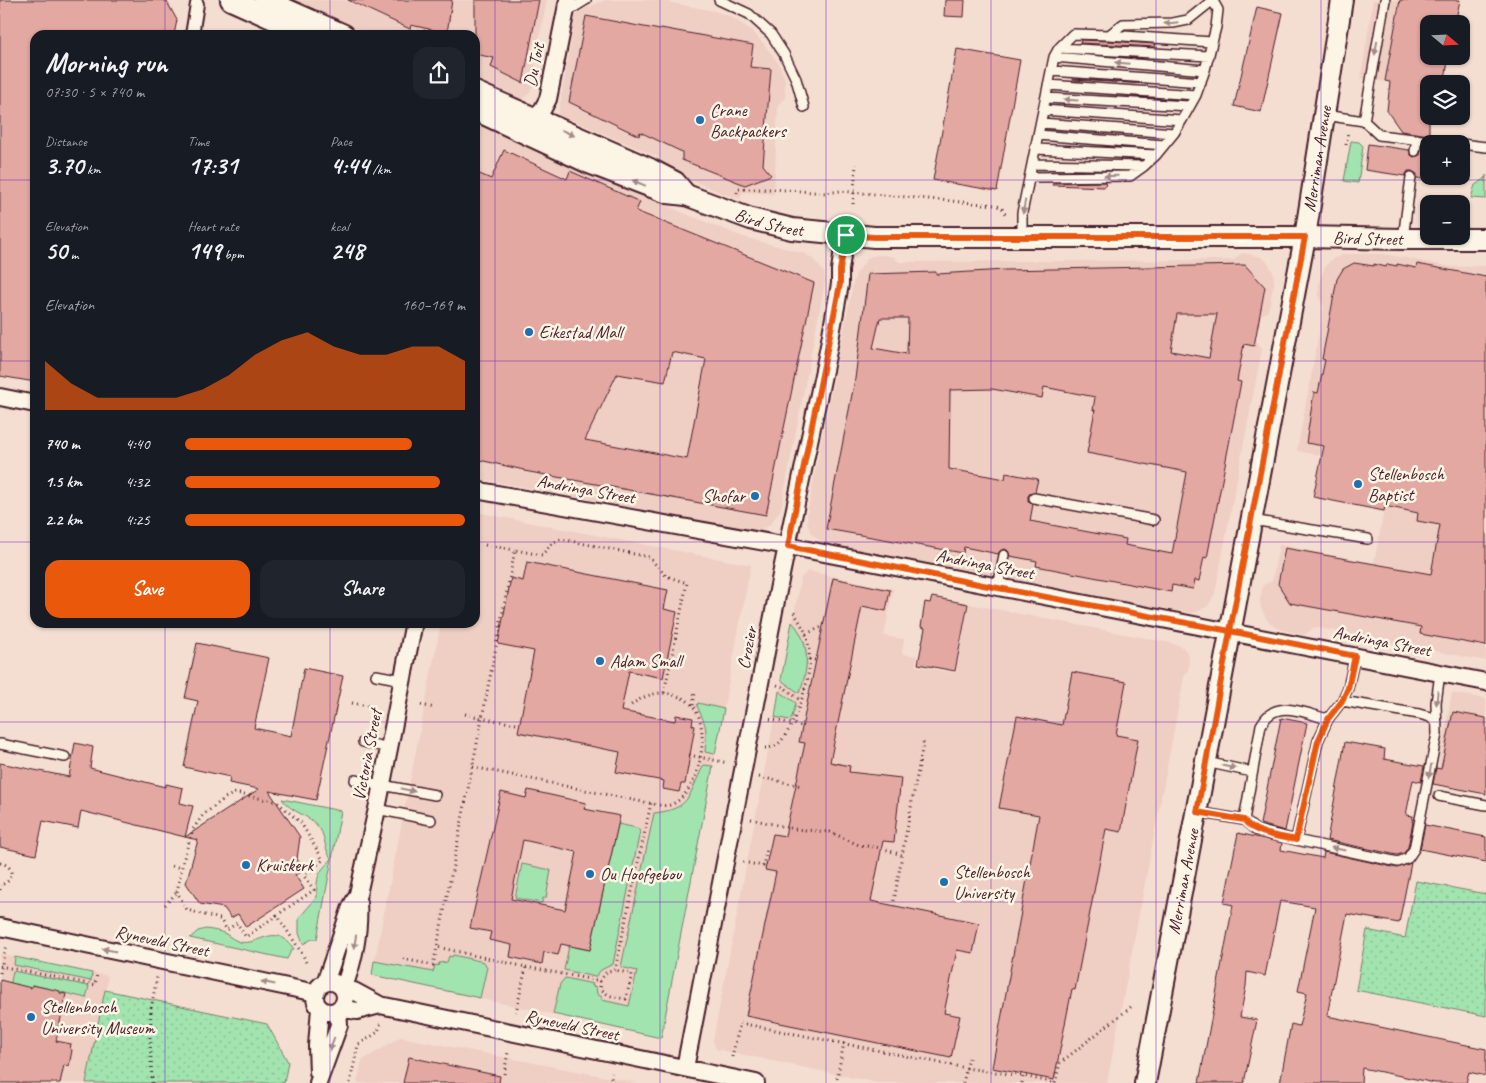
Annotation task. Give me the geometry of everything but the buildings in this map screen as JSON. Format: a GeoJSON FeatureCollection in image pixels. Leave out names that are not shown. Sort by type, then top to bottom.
{"type":"FeatureCollection","features":[{"type":"Feature","properties":{"kind":"street"},"geometry":{"type":"LineString","coordinates":[[231,0],[299,30]]}},
{"type":"Feature","properties":{"kind":"street"},"geometry":{"type":"LineString","coordinates":[[265,0],[333,30]]}},
{"type":"Feature","properties":{"kind":"street","name":"Merriman Avenue"},"geometry":{"type":"LineString","coordinates":[[1145,1083],[1305,237],[1342,0]]}},
{"type":"Feature","properties":{"kind":"street"},"geometry":{"type":"LineString","coordinates":[[193,30],[197,4]]}},
{"type":"Feature","properties":{"kind":"street","name":"Du Toit"},"geometry":{"type":"LineString","coordinates":[[533,127],[548,99],[566,7]]}},
{"type":"Feature","properties":{"kind":"street","name":"Bird Street"},"geometry":{"type":"LineString","coordinates":[[480,95],[533,127]]}},
{"type":"Feature","properties":{"kind":"street","name":"Bird Street"},"geometry":{"type":"LineString","coordinates":[[480,111],[533,127],[666,176],[675,182],[686,195],[751,219],[792,230],[884,238],[1305,237],[1486,239]]}},
{"type":"Feature","properties":{"kind":"street","name":"Crozier"},"geometry":{"type":"LineString","coordinates":[[685,1068],[833,322],[846,235]]}},
{"type":"Feature","properties":{"kind":"street"},"geometry":{"type":"LineString","coordinates":[[0,397],[30,403]]}},
{"type":"Feature","properties":{"kind":"street","name":"Andringa Street"},"geometry":{"type":"LineString","coordinates":[[480,491],[788,546],[1486,682]]}},
{"type":"Feature","properties":{"kind":"street","name":"Victoria Street"},"geometry":{"type":"LineString","coordinates":[[318,1080],[320,995],[351,907],[358,894],[413,628]]}},
{"type":"Feature","properties":{"kind":"street","name":"Victoria Street"},"geometry":{"type":"LineString","coordinates":[[344,990],[351,968],[355,944],[359,909],[358,894]]}},
{"type":"Feature","properties":{"kind":"street","name":"Ryneveld Street"},"geometry":{"type":"LineString","coordinates":[[3,934],[320,995]]}},
{"type":"Feature","properties":{"kind":"street"},"geometry":{"type":"LineString","coordinates":[[336,983],[344,990],[344,1004],[334,1012],[327,1011],[320,995],[336,983]]}},
{"type":"Feature","properties":{"kind":"street","name":"Ryneveld Street"},"geometry":{"type":"LineString","coordinates":[[344,990],[354,991],[381,1012]]}},
{"type":"Feature","properties":{"kind":"street","name":"Ryneveld Street"},"geometry":{"type":"LineString","coordinates":[[339,1009],[381,1012],[685,1068],[756,1083]]}},
{"type":"Feature","properties":{"kind":"street","name":"Victoria Street"},"geometry":{"type":"LineString","coordinates":[[318,1080],[339,1025],[339,1009]]}},
{"type":"Feature","properties":{"kind":"lane"},"geometry":{"type":"LineString","coordinates":[[566,7],[586,0]]}},
{"type":"Feature","properties":{"kind":"lane"},"geometry":{"type":"LineString","coordinates":[[719,0],[740,4],[771,34],[784,54],[796,79],[804,107]]}},
{"type":"Feature","properties":{"kind":"lane"},"geometry":{"type":"LineString","coordinates":[[1030,177],[1130,176],[1144,166],[1174,133],[1196,94],[1209,56],[1218,10],[1213,0],[1188,20],[1173,23],[1123,24],[1109,35]]}},
{"type":"Feature","properties":{"kind":"lane"},"geometry":{"type":"LineString","coordinates":[[1364,121],[1385,0]]}},
{"type":"Feature","properties":{"kind":"lane"},"geometry":{"type":"LineString","coordinates":[[1022,238],[1022,213],[1054,57],[1072,34],[1212,42]]}},
{"type":"Feature","properties":{"kind":"lane"},"geometry":{"type":"LineString","coordinates":[[1060,48],[1209,56]]}},
{"type":"Feature","properties":{"kind":"lane"},"geometry":{"type":"LineString","coordinates":[[1054,57],[1205,70]]}},
{"type":"Feature","properties":{"kind":"lane"},"geometry":{"type":"LineString","coordinates":[[1052,70],[1201,82]]}},
{"type":"Feature","properties":{"kind":"lane"},"geometry":{"type":"LineString","coordinates":[[1048,85],[1196,94]]}},
{"type":"Feature","properties":{"kind":"lane"},"geometry":{"type":"LineString","coordinates":[[1046,98],[1189,106]]}},
{"type":"Feature","properties":{"kind":"lane"},"geometry":{"type":"LineString","coordinates":[[1043,110],[1182,120]]}},
{"type":"Feature","properties":{"kind":"lane"},"geometry":{"type":"LineString","coordinates":[[1324,115],[1364,121],[1379,135],[1420,140]]}},
{"type":"Feature","properties":{"kind":"lane"},"geometry":{"type":"LineString","coordinates":[[1041,123],[1174,133]]}},
{"type":"Feature","properties":{"kind":"lane"},"geometry":{"type":"LineString","coordinates":[[1038,135],[1164,145]]}},
{"type":"Feature","properties":{"kind":"lane"},"geometry":{"type":"LineString","coordinates":[[1415,151],[1417,140]]}},
{"type":"Feature","properties":{"kind":"lane"},"geometry":{"type":"LineString","coordinates":[[1470,145],[1486,147]]}},
{"type":"Feature","properties":{"kind":"lane"},"geometry":{"type":"LineString","coordinates":[[1036,149],[1156,155]]}},
{"type":"Feature","properties":{"kind":"lane"},"geometry":{"type":"LineString","coordinates":[[1032,164],[1144,166]]}},
{"type":"Feature","properties":{"kind":"lane"},"geometry":{"type":"LineString","coordinates":[[1403,239],[1410,177]]}},
{"type":"Feature","properties":{"kind":"lane"},"geometry":{"type":"LineString","coordinates":[[1034,498],[1154,520]]}},
{"type":"Feature","properties":{"kind":"lane"},"geometry":{"type":"LineString","coordinates":[[1252,520],[1368,539]]}},
{"type":"Feature","properties":{"kind":"lane"},"geometry":{"type":"LineString","coordinates":[[998,588],[1004,555]]}},
{"type":"Feature","properties":{"kind":"lane"},"geometry":{"type":"LineString","coordinates":[[1296,840],[1318,741],[1328,719],[1342,701],[1348,688],[1355,656]]}},
{"type":"Feature","properties":{"kind":"lane"},"geometry":{"type":"LineString","coordinates":[[1197,812],[1244,820],[1256,830],[1296,840],[1398,862],[1408,858],[1414,849],[1418,832],[1437,734],[1436,703],[1440,673]]}},
{"type":"Feature","properties":{"kind":"lane"},"geometry":{"type":"LineString","coordinates":[[376,674],[403,680]]}},
{"type":"Feature","properties":{"kind":"lane"},"geometry":{"type":"LineString","coordinates":[[1342,701],[1419,714],[1430,717],[1437,723]]}},
{"type":"Feature","properties":{"kind":"lane"},"geometry":{"type":"LineString","coordinates":[[1244,820],[1261,725],[1269,715],[1288,709],[1328,719]]}},
{"type":"Feature","properties":{"kind":"lane"},"geometry":{"type":"LineString","coordinates":[[362,742],[389,748]]}},
{"type":"Feature","properties":{"kind":"lane"},"geometry":{"type":"LineString","coordinates":[[0,744],[65,757]]}},
{"type":"Feature","properties":{"kind":"lane"},"geometry":{"type":"LineString","coordinates":[[1206,762],[1252,772]]}},
{"type":"Feature","properties":{"kind":"lane"},"geometry":{"type":"LineString","coordinates":[[355,780],[435,795]]}},
{"type":"Feature","properties":{"kind":"lane"},"geometry":{"type":"LineString","coordinates":[[1439,796],[1486,805]]}},
{"type":"Feature","properties":{"kind":"lane"},"geometry":{"type":"LineString","coordinates":[[377,809],[430,820]]}},
{"type":"Feature","properties":{"kind":"path"},"geometry":{"type":"LineString","coordinates":[[853,204],[856,164]]}},
{"type":"Feature","properties":{"kind":"path"},"geometry":{"type":"LineString","coordinates":[[736,194],[738,189],[772,189],[826,193],[840,190],[995,205],[1002,208],[1006,216]]}},
{"type":"Feature","properties":{"kind":"path"},"geometry":{"type":"LineString","coordinates":[[485,545],[542,554],[552,543],[561,539],[649,556],[666,576],[687,583],[664,693]]}},
{"type":"Feature","properties":{"kind":"path"},"geometry":{"type":"LineString","coordinates":[[403,959],[433,965],[515,550]]}},
{"type":"Feature","properties":{"kind":"path"},"geometry":{"type":"LineString","coordinates":[[764,748],[772,748],[779,743],[791,724],[801,701],[808,674],[809,659],[806,634],[791,608]]}},
{"type":"Feature","properties":{"kind":"path"},"geometry":{"type":"LineString","coordinates":[[806,634],[822,627]]}},
{"type":"Feature","properties":{"kind":"path"},"geometry":{"type":"LineString","coordinates":[[809,659],[815,660]]}},
{"type":"Feature","properties":{"kind":"path"},"geometry":{"type":"LineString","coordinates":[[776,685],[785,688],[801,701]]}},
{"type":"Feature","properties":{"kind":"path"},"geometry":{"type":"LineString","coordinates":[[804,689],[809,690]]}},
{"type":"Feature","properties":{"kind":"path"},"geometry":{"type":"LineString","coordinates":[[473,767],[669,805],[681,798],[689,790],[696,772],[703,736],[701,719],[693,705],[681,697],[664,693],[640,699],[630,706]]}},
{"type":"Feature","properties":{"kind":"path"},"geometry":{"type":"LineString","coordinates":[[693,705],[695,694]]}},
{"type":"Feature","properties":{"kind":"path"},"geometry":{"type":"LineString","coordinates":[[352,703],[374,707]]}},
{"type":"Feature","properties":{"kind":"path"},"geometry":{"type":"LineString","coordinates":[[421,706],[435,708]]}},
{"type":"Feature","properties":{"kind":"path"},"geometry":{"type":"LineString","coordinates":[[465,714],[516,724]]}},
{"type":"Feature","properties":{"kind":"path"},"geometry":{"type":"LineString","coordinates":[[770,719],[802,726]]}},
{"type":"Feature","properties":{"kind":"path"},"geometry":{"type":"LineString","coordinates":[[894,901],[924,740]]}},
{"type":"Feature","properties":{"kind":"path"},"geometry":{"type":"LineString","coordinates":[[689,755],[731,763]]}},
{"type":"Feature","properties":{"kind":"path"},"geometry":{"type":"LineString","coordinates":[[759,777],[802,786]]}},
{"type":"Feature","properties":{"kind":"path"},"geometry":{"type":"LineString","coordinates":[[165,906],[177,892],[181,868],[193,829],[203,815],[225,798],[235,793],[277,802],[301,823],[323,860],[304,876],[314,890],[246,937],[237,923],[227,930],[220,919],[187,910],[177,892]]}},
{"type":"Feature","properties":{"kind":"path"},"geometry":{"type":"LineString","coordinates":[[615,970],[651,803]]}},
{"type":"Feature","properties":{"kind":"path"},"geometry":{"type":"LineString","coordinates":[[751,819],[794,829],[830,832],[859,845],[881,848],[902,854]]}},
{"type":"Feature","properties":{"kind":"path"},"geometry":{"type":"LineString","coordinates":[[742,862],[764,866],[767,848]]}},
{"type":"Feature","properties":{"kind":"path"},"geometry":{"type":"LineString","coordinates":[[0,863],[7,864],[11,868],[12,874],[11,879],[1,885],[0,890]]}},
{"type":"Feature","properties":{"kind":"path"},"geometry":{"type":"LineString","coordinates":[[172,866],[181,868]]}},
{"type":"Feature","properties":{"kind":"path"},"geometry":{"type":"LineString","coordinates":[[277,915],[303,955],[307,965]]}},
{"type":"Feature","properties":{"kind":"path"},"geometry":{"type":"LineString","coordinates":[[0,972],[3,934]]}},
{"type":"Feature","properties":{"kind":"path"},"geometry":{"type":"LineString","coordinates":[[436,947],[600,981]]}},
{"type":"Feature","properties":{"kind":"path"},"geometry":{"type":"LineString","coordinates":[[1,966],[95,985],[97,974]]}},
{"type":"Feature","properties":{"kind":"path"},"geometry":{"type":"LineString","coordinates":[[516,1012],[526,967]]}},
{"type":"Feature","properties":{"kind":"path"},"geometry":{"type":"LineString","coordinates":[[615,970],[632,974],[626,1000],[604,993],[600,987],[600,981],[607,971],[615,970]]}},
{"type":"Feature","properties":{"kind":"path"},"geometry":{"type":"LineString","coordinates":[[152,1083],[150,1018],[157,974]]}},
{"type":"Feature","properties":{"kind":"path"},"geometry":{"type":"LineString","coordinates":[[732,1057],[740,1023],[966,1068],[1023,1076],[1055,1083],[1060,1063],[1132,1006]]}},
{"type":"Feature","properties":{"kind":"path"},"geometry":{"type":"LineString","coordinates":[[350,1083],[358,1044],[378,1032],[381,1012]]}},
{"type":"Feature","properties":{"kind":"path"},"geometry":{"type":"LineString","coordinates":[[837,1078],[844,1043]]}},
{"type":"Feature","properties":{"kind":"path"},"geometry":{"type":"LineString","coordinates":[[504,1074],[508,1052]]}},
{"type":"Feature","properties":{"kind":"path"},"geometry":{"type":"LineString","coordinates":[[963,1083],[968,1058]]}},
{"type":"Feature","properties":{"kind":"path"},"geometry":{"type":"LineString","coordinates":[[610,1083],[612,1073]]}},
{"type":"Feature","properties":{"kind":"path"},"geometry":{"type":"LineString","coordinates":[[1022,1083],[1023,1076]]}},
{"type":"Feature","properties":{"kind":"shaded area"},"geometry":{"type":"Polygon","coordinates":[[[292,0],[347,0],[378,14],[380,0],[547,0],[534,63],[537,69],[534,83],[529,94],[523,98],[514,99],[480,85],[480,30],[359,30],[292,0]]]}},
{"type":"Feature","properties":{"kind":"shaded area"},"geometry":{"type":"Polygon","coordinates":[[[606,0],[657,0],[714,11],[731,17],[751,30],[763,43],[779,64],[785,79],[785,98],[778,104],[774,194],[743,192],[740,199],[724,194],[663,168],[658,157],[570,119],[560,118],[558,115],[576,15],[586,8],[606,0]]]}},
{"type":"Feature","properties":{"kind":"shaded area"},"geometry":{"type":"Polygon","coordinates":[[[1373,0],[1460,0],[1457,15],[1420,15],[1420,44],[1402,84],[1361,78],[1373,0]]]}},
{"type":"Feature","properties":{"kind":"shaded area"},"geometry":{"type":"Polygon","coordinates":[[[480,122],[681,212],[743,237],[806,254],[813,259],[824,273],[825,281],[781,509],[769,526],[758,530],[480,479],[480,122]]]}},
{"type":"Feature","properties":{"kind":"shaded area"},"geometry":{"type":"Polygon","coordinates":[[[1242,253],[1261,257],[1268,263],[1273,272],[1274,283],[1268,311],[1261,315],[1256,340],[1262,349],[1215,593],[1208,606],[1197,612],[1190,613],[1012,581],[823,543],[812,534],[808,526],[807,514],[831,392],[854,280],[867,259],[872,256],[881,255],[895,257],[900,262],[1234,260],[1242,253]]]}},
{"type":"Feature","properties":{"kind":"shaded area"},"geometry":{"type":"Polygon","coordinates":[[[1345,254],[1384,254],[1452,267],[1486,266],[1486,661],[1314,627],[1304,635],[1275,627],[1267,620],[1261,608],[1260,599],[1263,585],[1272,581],[1279,545],[1374,563],[1385,506],[1417,513],[1424,475],[1297,451],[1324,307],[1318,296],[1320,279],[1326,265],[1332,259],[1345,254]]]}},
{"type":"Feature","properties":{"kind":"shaded area"},"geometry":{"type":"Polygon","coordinates":[[[480,513],[751,565],[661,1038],[372,975],[440,628],[480,628],[480,513]]]}},
{"type":"Feature","properties":{"kind":"shaded area","name":"Stellenbosch University"},"geometry":{"type":"Polygon","coordinates":[[[808,571],[893,589],[884,636],[904,639],[902,654],[917,656],[915,666],[956,673],[969,604],[1171,643],[1182,647],[1189,656],[1188,672],[1185,672],[1107,1083],[878,1083],[716,1049],[713,1041],[801,578],[808,571]]]}},
{"type":"Feature","properties":{"kind":"shaded area"},"geometry":{"type":"Polygon","coordinates":[[[1452,693],[1486,699],[1486,794],[1435,784],[1452,693]]]}},
{"type":"Feature","properties":{"kind":"shaded area"},"geometry":{"type":"Polygon","coordinates":[[[0,954],[108,976],[106,990],[267,1024],[288,1062],[284,1083],[0,1083],[0,954]]]}},
{"type":"Feature","properties":{"kind":"shaded area"},"geometry":{"type":"Polygon","coordinates":[[[400,1037],[638,1083],[357,1083],[362,1061],[400,1037]]]}},
{"type":"Feature","properties":{"kind":"green space"},"geometry":{"type":"Polygon","coordinates":[[[1351,141],[1359,142],[1363,146],[1358,183],[1344,181],[1351,141]]]}},
{"type":"Feature","properties":{"kind":"green space"},"geometry":{"type":"Polygon","coordinates":[[[1486,175],[1486,199],[1471,198],[1475,185],[1485,179],[1486,175]]]}},
{"type":"Feature","properties":{"kind":"green space"},"geometry":{"type":"Polygon","coordinates":[[[792,622],[803,638],[806,656],[805,675],[799,693],[781,680],[792,622]]]}},
{"type":"Feature","properties":{"kind":"green space"},"geometry":{"type":"Polygon","coordinates":[[[779,691],[796,703],[792,717],[789,720],[775,717],[779,691]]]}},
{"type":"Feature","properties":{"kind":"green space"},"geometry":{"type":"Polygon","coordinates":[[[698,703],[724,709],[715,754],[705,752],[706,728],[697,706],[698,703]]]}},
{"type":"Feature","properties":{"kind":"green space"},"geometry":{"type":"Polygon","coordinates":[[[704,765],[713,766],[661,1038],[553,1014],[560,984],[565,978],[593,984],[592,986],[596,987],[597,994],[602,997],[602,1000],[629,1006],[637,971],[621,967],[654,813],[676,808],[683,803],[688,798],[704,765]]]}},
{"type":"Feature","properties":{"kind":"green space"},"geometry":{"type":"Polygon","coordinates":[[[282,799],[341,811],[332,859],[329,856],[322,833],[316,824],[290,808],[282,799]]]}},
{"type":"Feature","properties":{"kind":"green space"},"geometry":{"type":"Polygon","coordinates":[[[618,824],[637,828],[640,831],[613,964],[601,970],[595,977],[564,970],[569,946],[590,950],[618,824]]]}},
{"type":"Feature","properties":{"kind":"green space"},"geometry":{"type":"Polygon","coordinates":[[[332,859],[317,939],[312,939],[303,944],[299,933],[299,918],[317,897],[319,875],[332,859]]]}},
{"type":"Feature","properties":{"kind":"green space"},"geometry":{"type":"Polygon","coordinates":[[[522,864],[551,870],[546,898],[543,898],[542,903],[515,898],[522,864]]]}},
{"type":"Feature","properties":{"kind":"green space"},"geometry":{"type":"Polygon","coordinates":[[[1416,881],[1486,894],[1486,1016],[1356,990],[1367,930],[1405,938],[1416,881]]]}},
{"type":"Feature","properties":{"kind":"green space"},"geometry":{"type":"Polygon","coordinates":[[[206,929],[224,933],[240,942],[254,941],[267,936],[280,937],[287,941],[294,949],[287,959],[190,938],[198,931],[206,929]]]}},
{"type":"Feature","properties":{"kind":"green space"},"geometry":{"type":"Polygon","coordinates":[[[453,955],[484,962],[487,967],[480,998],[372,975],[374,961],[433,972],[435,965],[438,966],[439,963],[447,962],[449,956],[452,957],[453,955]]]}},
{"type":"Feature","properties":{"kind":"green space"},"geometry":{"type":"Polygon","coordinates":[[[15,957],[92,973],[91,981],[14,965],[15,957]]]}},
{"type":"Feature","properties":{"kind":"green space"},"geometry":{"type":"Polygon","coordinates":[[[13,971],[89,986],[86,998],[32,985],[30,991],[10,987],[13,971]]]}},
{"type":"Feature","properties":{"kind":"green space"},"geometry":{"type":"Polygon","coordinates":[[[105,990],[267,1024],[288,1062],[284,1083],[86,1083],[105,990]]]}},
{"type":"Feature","properties":{"kind":"place","name":"Crane Backpackers"},"geometry":{"type":"Point","coordinates":[700,120]}},
{"type":"Feature","properties":{"kind":"place","name":"Eikestad Mall"},"geometry":{"type":"Point","coordinates":[529,332]}},
{"type":"Feature","properties":{"kind":"place","name":"Stellenbosch Baptist"},"geometry":{"type":"Point","coordinates":[1358,484]}},
{"type":"Feature","properties":{"kind":"place","name":"Shofar"},"geometry":{"type":"Point","coordinates":[755,496]}},
{"type":"Feature","properties":{"kind":"place","name":"Adam Small"},"geometry":{"type":"Point","coordinates":[600,661]}},
{"type":"Feature","properties":{"kind":"place","name":"Kruiskerk"},"geometry":{"type":"Point","coordinates":[246,865]}},
{"type":"Feature","properties":{"kind":"place","name":"Ou Hoofgebou"},"geometry":{"type":"Point","coordinates":[590,874]}},
{"type":"Feature","properties":{"kind":"place","name":"Stellenbosch University"},"geometry":{"type":"Point","coordinates":[944,882]}},
{"type":"Feature","properties":{"kind":"place","name":"Stellenbosch University Museum"},"geometry":{"type":"Point","coordinates":[31,1017]}},
{"type":"Feature","properties":{"kind":"route"},"geometry":{"type":"LineString","coordinates":[[846,235],[840,270],[840,284],[828,351],[788,546],[998,588],[1230,631],[1197,812],[1244,820],[1256,830],[1296,840],[1318,741],[1328,719],[1342,701],[1348,688],[1355,656],[1230,631],[1305,237],[1072,238],[874,237],[846,235]]}}]}
